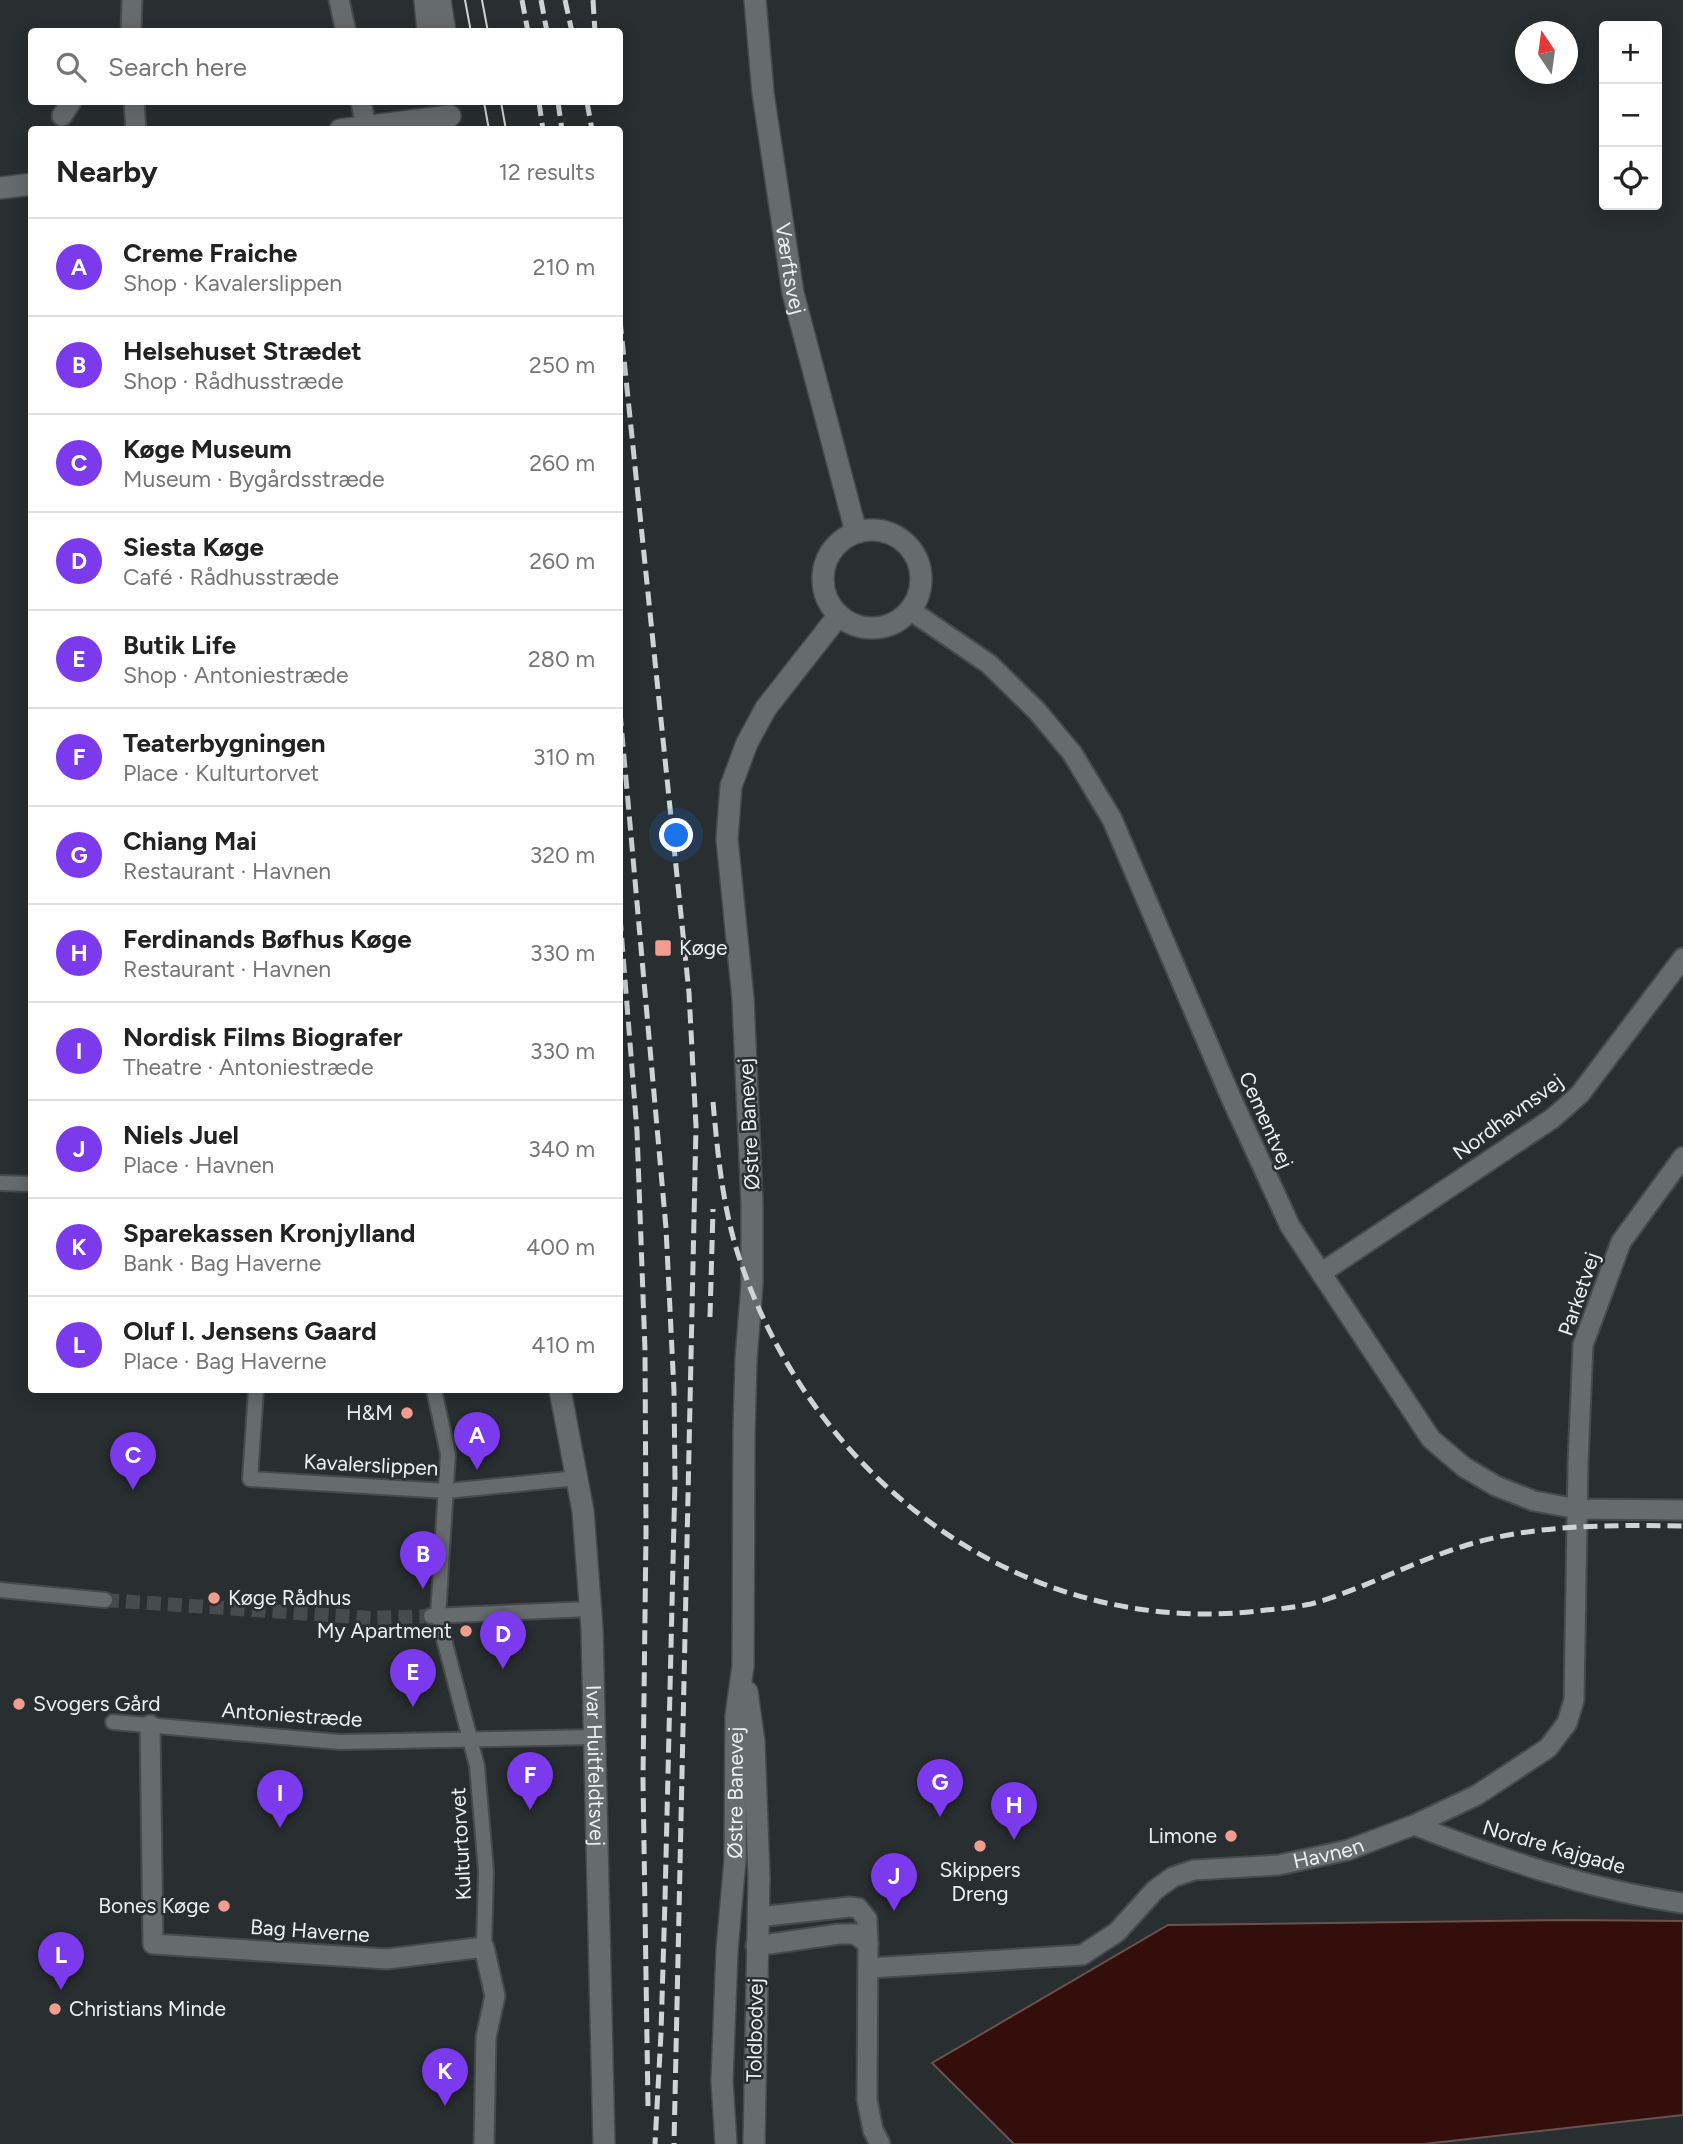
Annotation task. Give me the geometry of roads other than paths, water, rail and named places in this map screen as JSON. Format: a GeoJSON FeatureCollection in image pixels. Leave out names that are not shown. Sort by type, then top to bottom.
{"type":"FeatureCollection","features":[{"type":"Feature","properties":{"kind":"street"},"geometry":{"type":"LineString","coordinates":[[131,28],[132,0]]}},
{"type":"Feature","properties":{"kind":"street"},"geometry":{"type":"LineString","coordinates":[[339,0],[344,28]]}},
{"type":"Feature","properties":{"kind":"street"},"geometry":{"type":"LineString","coordinates":[[425,0],[428,28]]}},
{"type":"Feature","properties":{"kind":"street"},"geometry":{"type":"LineString","coordinates":[[440,0],[444,28]]}},
{"type":"Feature","properties":{"kind":"street","name":"Værftsvej"},"geometry":{"type":"LineString","coordinates":[[755,0],[763,93],[793,293],[856,532]]}},
{"type":"Feature","properties":{"kind":"street"},"geometry":{"type":"LineString","coordinates":[[134,105],[136,126]]}},
{"type":"Feature","properties":{"kind":"street"},"geometry":{"type":"LineString","coordinates":[[362,105],[366,126],[449,112]]}},
{"type":"Feature","properties":{"kind":"street"},"geometry":{"type":"LineString","coordinates":[[0,188],[28,184]]}},
{"type":"Feature","properties":{"kind":"street"},"geometry":{"type":"LineString","coordinates":[[872,529],[888,532],[902,540],[913,552],[919,566],[921,582],[918,596],[910,610],[881,627],[866,628],[852,624],[839,615],[828,602],[823,586],[823,569],[830,553],[841,540],[856,532],[872,529]]}},
{"type":"Feature","properties":{"kind":"street","name":"Cementvej"},"geometry":{"type":"LineString","coordinates":[[910,610],[989,664],[1037,711],[1072,753],[1112,819],[1262,1170],[1290,1226],[1431,1439],[1464,1467],[1496,1486],[1534,1501],[1578,1509],[1683,1510]]}},
{"type":"Feature","properties":{"kind":"street","name":"Østre Banevej"},"geometry":{"type":"LineString","coordinates":[[731,1919],[735,1860],[736,1716],[743,1666],[744,1433],[752,1284],[752,1204],[743,999],[727,839],[731,786],[747,743],[766,708],[839,615]]}},
{"type":"Feature","properties":{"kind":"street","name":"Nordhavnsvej"},"geometry":{"type":"LineString","coordinates":[[1321,1273],[1553,1118],[1580,1094],[1683,958]]}},
{"type":"Feature","properties":{"kind":"street","name":"Parketvej"},"geometry":{"type":"LineString","coordinates":[[1578,1509],[1583,1345],[1621,1242],[1683,1157]]}},
{"type":"Feature","properties":{"kind":"street"},"geometry":{"type":"LineString","coordinates":[[0,1183],[28,1184]]}},
{"type":"Feature","properties":{"kind":"street","name":"Kavalerslippen"},"geometry":{"type":"LineString","coordinates":[[256,1393],[250,1479],[447,1491],[578,1478]]}},
{"type":"Feature","properties":{"kind":"street","name":"Kulturtorvet"},"geometry":{"type":"LineString","coordinates":[[435,1393],[449,1454],[435,1616],[477,1766],[486,1871],[484,1947]]}},
{"type":"Feature","properties":{"kind":"street","name":"Ivar Huitfeldtsvej"},"geometry":{"type":"LineString","coordinates":[[561,1393],[583,1511],[590,1609],[604,2144]]}},
{"type":"Feature","properties":{"kind":"street","name":"Havnen"},"geometry":{"type":"LineString","coordinates":[[869,1968],[1082,1955],[1117,1932],[1155,1891],[1173,1877],[1194,1870],[1290,1863],[1348,1850],[1415,1825],[1477,1796],[1548,1748],[1567,1723],[1574,1700],[1578,1509]]}},
{"type":"Feature","properties":{"kind":"street"},"geometry":{"type":"LineString","coordinates":[[0,1590],[105,1600]]}},
{"type":"Feature","properties":{"kind":"street"},"geometry":{"type":"LineString","coordinates":[[435,1616],[590,1609]]}},
{"type":"Feature","properties":{"kind":"street","name":"Østre Banevej"},"geometry":{"type":"LineString","coordinates":[[743,1666],[754,1742],[758,1917]]}},
{"type":"Feature","properties":{"kind":"street","name":"Antoniestræde"},"geometry":{"type":"LineString","coordinates":[[113,1722],[340,1742],[595,1737]]}},
{"type":"Feature","properties":{"kind":"street","name":"Bag Haverne"},"geometry":{"type":"LineString","coordinates":[[150,1725],[153,1944],[387,1959],[484,1947]]}},
{"type":"Feature","properties":{"kind":"street","name":"Nordre Kajgade"},"geometry":{"type":"LineString","coordinates":[[1415,1825],[1482,1852],[1580,1881],[1649,1898],[1683,1903]]}},
{"type":"Feature","properties":{"kind":"street"},"geometry":{"type":"LineString","coordinates":[[731,1919],[839,1907],[858,1908],[867,1919],[867,2100],[873,2130],[880,2144]]}},
{"type":"Feature","properties":{"kind":"street","name":"Toldbodvej"},"geometry":{"type":"LineString","coordinates":[[754,2144],[758,1917]]}},
{"type":"Feature","properties":{"kind":"street","name":"Toldbodvej"},"geometry":{"type":"LineString","coordinates":[[726,2144],[722,2081],[727,1950],[731,1919]]}},
{"type":"Feature","properties":{"kind":"street"},"geometry":{"type":"LineString","coordinates":[[727,1950],[839,1934],[855,1934],[868,1944]]}},
{"type":"Feature","properties":{"kind":"street"},"geometry":{"type":"LineString","coordinates":[[484,1947],[495,1996],[486,2036],[484,2144]]}},
{"type":"Feature","properties":{"kind":"tunnel"},"geometry":{"type":"LineString","coordinates":[[105,1600],[371,1618],[431,1616]]}},
{"type":"Feature","properties":{"kind":"tram line"},"geometry":{"type":"LineString","coordinates":[[465,0],[470,28]]}},
{"type":"Feature","properties":{"kind":"tram line"},"geometry":{"type":"LineString","coordinates":[[482,0],[487,28]]}},
{"type":"Feature","properties":{"kind":"tram line"},"geometry":{"type":"LineString","coordinates":[[485,105],[488,126]]}},
{"type":"Feature","properties":{"kind":"tram line"},"geometry":{"type":"LineString","coordinates":[[502,105],[505,126]]}},
{"type":"Feature","properties":{"kind":"railway"},"geometry":{"type":"LineString","coordinates":[[522,0],[527,28]]}},
{"type":"Feature","properties":{"kind":"railway"},"geometry":{"type":"LineString","coordinates":[[541,0],[546,28]]}},
{"type":"Feature","properties":{"kind":"railway"},"geometry":{"type":"LineString","coordinates":[[565,0],[571,28]]}},
{"type":"Feature","properties":{"kind":"railway"},"geometry":{"type":"LineString","coordinates":[[593,0],[595,28]]}},
{"type":"Feature","properties":{"kind":"railway"},"geometry":{"type":"LineString","coordinates":[[539,105],[542,126]]}},
{"type":"Feature","properties":{"kind":"railway"},"geometry":{"type":"LineString","coordinates":[[558,105],[561,126]]}},
{"type":"Feature","properties":{"kind":"railway"},"geometry":{"type":"LineString","coordinates":[[588,105],[591,126]]}},
{"type":"Feature","properties":{"kind":"railway"},"geometry":{"type":"LineString","coordinates":[[623,349],[689,993],[696,1126],[674,2144]]}},
{"type":"Feature","properties":{"kind":"railway"},"geometry":{"type":"LineString","coordinates":[[623,746],[666,1228],[674,1391],[675,1479],[665,1900],[655,2144]]}},
{"type":"Feature","properties":{"kind":"railway"},"geometry":{"type":"LineString","coordinates":[[623,955],[637,1131],[645,1350],[643,1779],[648,2106]]}},
{"type":"Feature","properties":{"kind":"railway"},"geometry":{"type":"LineString","coordinates":[[713,1102],[726,1205],[742,1266],[777,1345],[823,1417],[879,1480],[944,1532],[1016,1573],[1095,1600],[1179,1613],[1266,1610],[1305,1605],[1331,1598],[1447,1552],[1493,1538],[1574,1527],[1683,1526]]}},
{"type":"Feature","properties":{"kind":"railway"},"geometry":{"type":"LineString","coordinates":[[710,1317],[713,1209]]}},
{"type":"Feature","properties":{"kind":"place","name":"Køge"},"geometry":{"type":"Point","coordinates":[663,948]}},
{"type":"Feature","properties":{"kind":"place","name":"H&M"},"geometry":{"type":"Point","coordinates":[407,1413]}},
{"type":"Feature","properties":{"kind":"place","name":"Creme Fraiche"},"geometry":{"type":"Point","coordinates":[477,1470]}},
{"type":"Feature","properties":{"kind":"place","name":"Køge Museum"},"geometry":{"type":"Point","coordinates":[133,1490]}},
{"type":"Feature","properties":{"kind":"place","name":"Helsehuset Strædet"},"geometry":{"type":"Point","coordinates":[423,1589]}},
{"type":"Feature","properties":{"kind":"place","name":"Køge Rådhus"},"geometry":{"type":"Point","coordinates":[214,1598]}},
{"type":"Feature","properties":{"kind":"place","name":"My Apartment"},"geometry":{"type":"Point","coordinates":[466,1631]}},
{"type":"Feature","properties":{"kind":"place","name":"Siesta Køge"},"geometry":{"type":"Point","coordinates":[503,1669]}},
{"type":"Feature","properties":{"kind":"place","name":"Svogers Gård"},"geometry":{"type":"Point","coordinates":[19,1704]}},
{"type":"Feature","properties":{"kind":"place","name":"Butik Life"},"geometry":{"type":"Point","coordinates":[413,1707]}},
{"type":"Feature","properties":{"kind":"place","name":"Teaterbygningen"},"geometry":{"type":"Point","coordinates":[530,1810]}},
{"type":"Feature","properties":{"kind":"place","name":"Chiang Mai"},"geometry":{"type":"Point","coordinates":[940,1817]}},
{"type":"Feature","properties":{"kind":"place","name":"Nordisk Films Biografer"},"geometry":{"type":"Point","coordinates":[280,1828]}},
{"type":"Feature","properties":{"kind":"place","name":"Limone"},"geometry":{"type":"Point","coordinates":[1231,1836]}},
{"type":"Feature","properties":{"kind":"place","name":"Ferdinands Bøfhus Køge"},"geometry":{"type":"Point","coordinates":[1014,1840]}},
{"type":"Feature","properties":{"kind":"place","name":"Skippers Dreng"},"geometry":{"type":"Point","coordinates":[980,1846]}},
{"type":"Feature","properties":{"kind":"place","name":"Bones Køge"},"geometry":{"type":"Point","coordinates":[224,1906]}},
{"type":"Feature","properties":{"kind":"place","name":"Niels Juel"},"geometry":{"type":"Point","coordinates":[894,1911]}},
{"type":"Feature","properties":{"kind":"place","name":"Oluf I. Jensens Gaard"},"geometry":{"type":"Point","coordinates":[61,1990]}},
{"type":"Feature","properties":{"kind":"place","name":"Christians Minde"},"geometry":{"type":"Point","coordinates":[55,2009]}},
{"type":"Feature","properties":{"kind":"place","name":"Sparekassen Kronjylland"},"geometry":{"type":"Point","coordinates":[445,2106]}}]}
